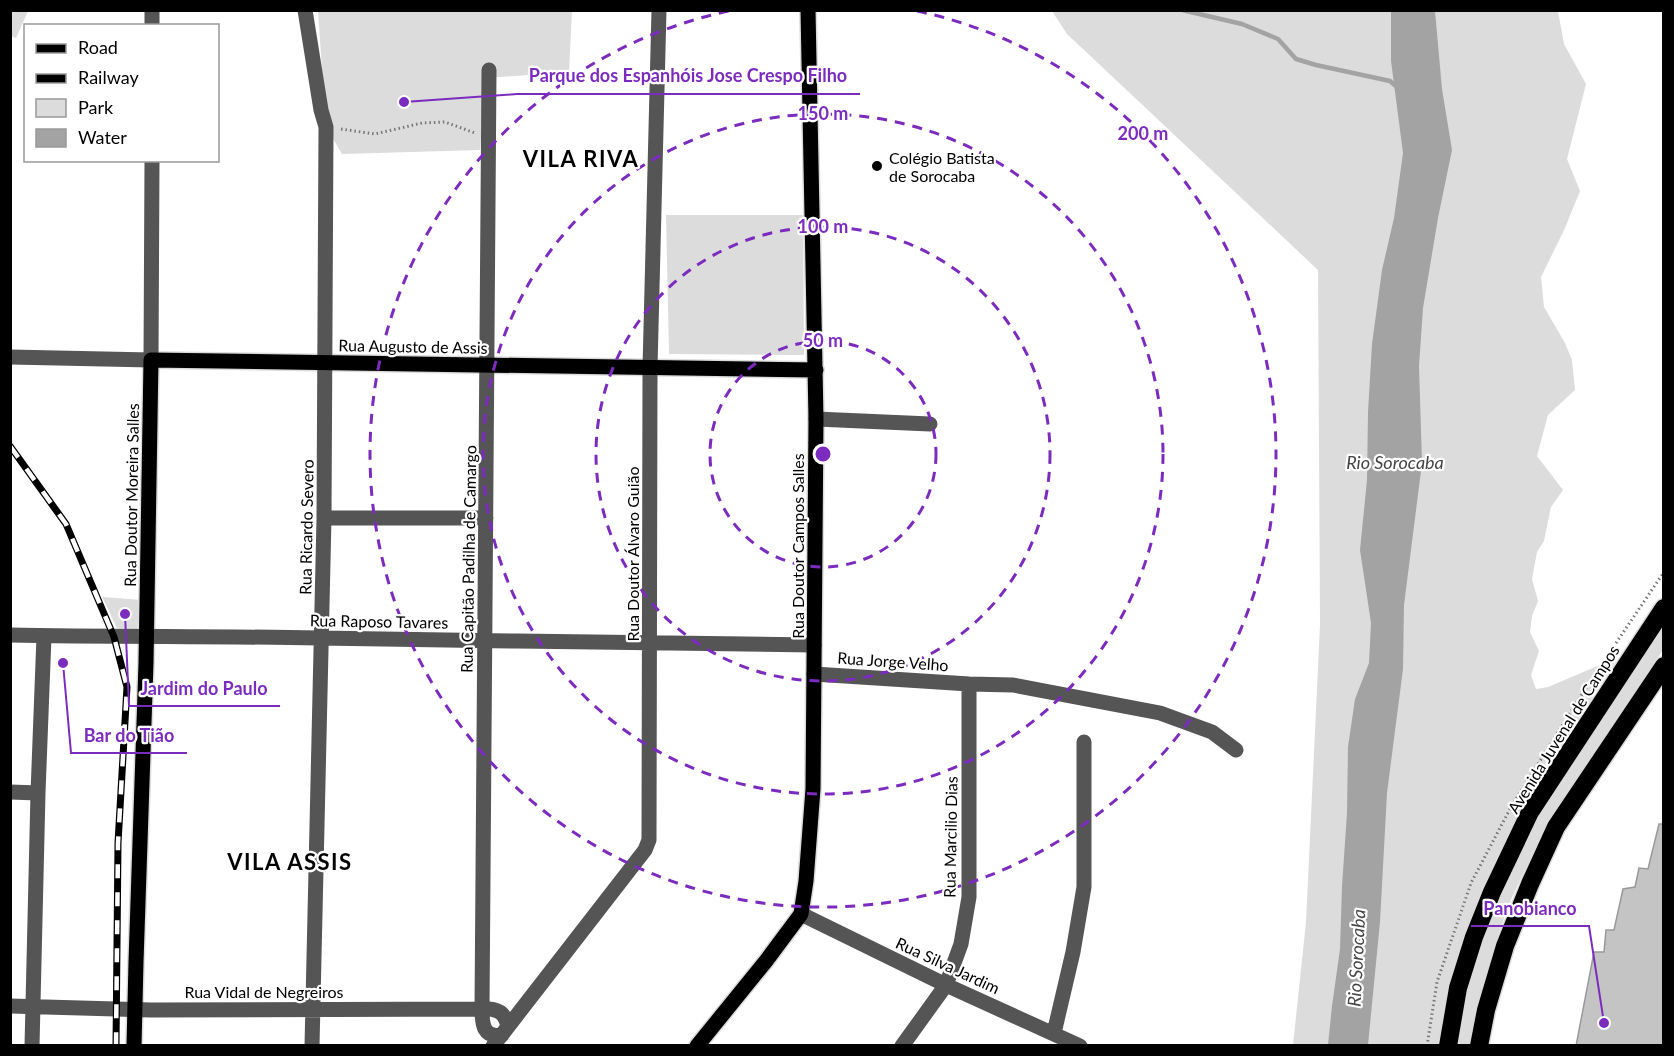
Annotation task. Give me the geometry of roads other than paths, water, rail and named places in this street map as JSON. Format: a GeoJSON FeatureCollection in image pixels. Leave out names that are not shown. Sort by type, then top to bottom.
{"type":"FeatureCollection","features":[{"type":"Feature","properties":{"kind":"highway","name":"Avenida Juvenal de Campos"},"geometry":{"type":"LineString","coordinates":[[1448,1046],[1458,988],[1474,937],[1492,892],[1530,812],[1664,608]]}},
{"type":"Feature","properties":{"kind":"highway"},"geometry":{"type":"LineString","coordinates":[[1479,1046],[1486,1010],[1505,946],[1556,827],[1664,666]]}},
{"type":"Feature","properties":{"kind":"main road","name":"Rua Doutor Campos Salles"},"geometry":{"type":"LineString","coordinates":[[697,1046],[801,914],[806,881],[813,789],[816,419],[808,10]]}},
{"type":"Feature","properties":{"kind":"main road","name":"Rua Augusto de Assis"},"geometry":{"type":"LineString","coordinates":[[151,360],[816,370]]}},
{"type":"Feature","properties":{"kind":"main road","name":"Rua Doutor Moreira Salles"},"geometry":{"type":"LineString","coordinates":[[134,1046],[147,636],[151,360]]}},
{"type":"Feature","properties":{"kind":"street","name":"Rua Ricardo Severo"},"geometry":{"type":"LineString","coordinates":[[305,10],[321,110],[326,126],[324,518],[312,1046]]}},
{"type":"Feature","properties":{"kind":"street","name":"Rua Doutor Álvaro Guião"},"geometry":{"type":"LineString","coordinates":[[501,1036],[645,850],[649,840],[650,368],[659,10]]}},
{"type":"Feature","properties":{"kind":"street","name":"Rua Capitão Padilha de Camargo"},"geometry":{"type":"LineString","coordinates":[[489,69],[482,1023],[491,1035],[501,1036]]}},
{"type":"Feature","properties":{"kind":"street","name":"Rua Doutor Moreira Salles"},"geometry":{"type":"LineString","coordinates":[[151,360],[152,162]]}},
{"type":"Feature","properties":{"kind":"street","name":"Rua Augusto de Assis"},"geometry":{"type":"LineString","coordinates":[[10,357],[151,360]]}},
{"type":"Feature","properties":{"kind":"street"},"geometry":{"type":"LineString","coordinates":[[816,419],[930,424]]}},
{"type":"Feature","properties":{"kind":"street"},"geometry":{"type":"LineString","coordinates":[[324,518],[486,518]]}},
{"type":"Feature","properties":{"kind":"street","name":"Rua Raposo Tavares"},"geometry":{"type":"LineString","coordinates":[[10,635],[814,645]]}},
{"type":"Feature","properties":{"kind":"street"},"geometry":{"type":"LineString","coordinates":[[32,1046],[38,793],[45,636]]}},
{"type":"Feature","properties":{"kind":"street"},"geometry":{"type":"LineString","coordinates":[[123,637],[136,644],[143,653],[146,663]]}},
{"type":"Feature","properties":{"kind":"street","name":"Rua Jorge Velho"},"geometry":{"type":"LineString","coordinates":[[814,674],[1013,685],[1160,714],[1212,732],[1236,750]]}},
{"type":"Feature","properties":{"kind":"street","name":"Rua Marcilio Dias"},"geometry":{"type":"LineString","coordinates":[[902,1046],[946,985],[961,944],[969,897],[969,684]]}},
{"type":"Feature","properties":{"kind":"street"},"geometry":{"type":"LineString","coordinates":[[1054,1033],[1073,952],[1084,887],[1084,742]]}},
{"type":"Feature","properties":{"kind":"street"},"geometry":{"type":"LineString","coordinates":[[10,792],[38,793]]}},
{"type":"Feature","properties":{"kind":"street","name":"Rua Silva Jardim"},"geometry":{"type":"LineString","coordinates":[[801,914],[946,985],[1080,1046]]}},
{"type":"Feature","properties":{"kind":"street","name":"Rua Vidal de Negreiros"},"geometry":{"type":"LineString","coordinates":[[10,1005],[151,1010],[482,1009]]}},
{"type":"Feature","properties":{"kind":"water","name":"Rio Sorocaba"},"geometry":{"type":"Polygon","coordinates":[[[1391,11],[1435,11],[1442,89],[1452,150],[1423,308],[1419,366],[1422,463],[1404,605],[1403,669],[1387,793],[1380,922],[1368,1045],[1328,1045],[1340,949],[1348,747],[1355,699],[1369,663],[1371,623],[1360,550],[1367,480],[1372,344],[1382,270],[1394,218],[1403,153],[1391,61],[1391,11]]]}},
{"type":"Feature","properties":{"kind":"waterway"},"geometry":{"type":"LineString","coordinates":[[1182,10],[1242,24],[1278,39],[1296,59],[1390,81],[1398,88]]}},
{"type":"Feature","properties":{"kind":"railway"},"geometry":{"type":"LineString","coordinates":[[10,446],[66,524],[114,637],[127,687],[118,843],[116,1046]]}},
{"type":"Feature","properties":{"kind":"place","name":"Parque dos Espanhóis Jose Crespo Filho"},"geometry":{"type":"Point","coordinates":[404,102]}},
{"type":"Feature","properties":{"kind":"place","name":"Colégio Batista de Sorocaba"},"geometry":{"type":"Point","coordinates":[877,166]}},
{"type":"Feature","properties":{"kind":"place","name":"Jardim do Paulo"},"geometry":{"type":"Point","coordinates":[125,614]}},
{"type":"Feature","properties":{"kind":"place","name":"Bar do Tião"},"geometry":{"type":"Point","coordinates":[63,663]}},
{"type":"Feature","properties":{"kind":"place","name":"Panobianco"},"geometry":{"type":"Point","coordinates":[1604,1023]}},
{"type":"Feature","properties":{"kind":"district","name":"VILA RIVA"},"geometry":{"type":"Point","coordinates":[581,158]}},
{"type":"Feature","properties":{"kind":"district","name":"VILA ASSIS"},"geometry":{"type":"Point","coordinates":[290,861]}}]}
